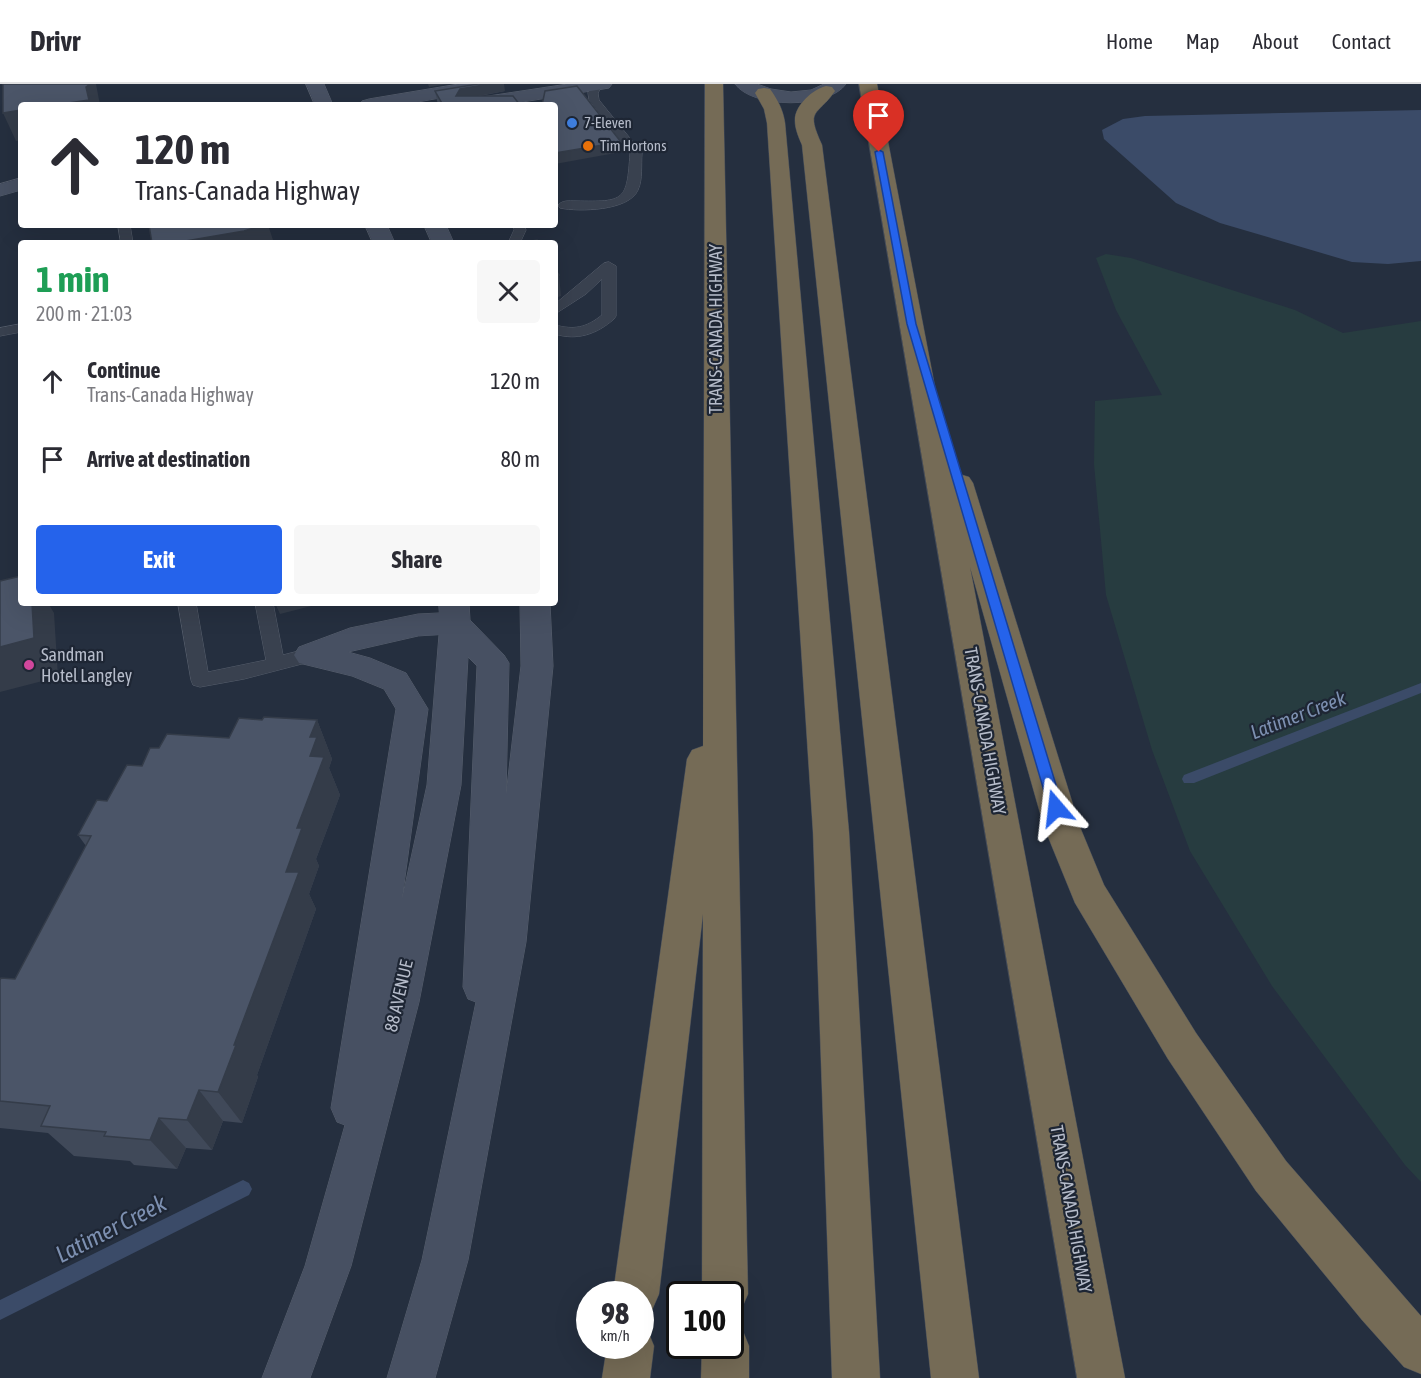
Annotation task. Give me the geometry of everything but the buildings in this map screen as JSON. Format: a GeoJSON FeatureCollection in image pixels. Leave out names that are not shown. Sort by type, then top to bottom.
{"type":"FeatureCollection","features":[{"type":"Feature","properties":{"kind":"highway","name":"TRANS-CANADA HIGHWAY"},"geometry":{"type":"LineString","coordinates":[[714,84],[725,1281]]}},
{"type":"Feature","properties":{"kind":"highway","name":"TRANS-CANADA HIGHWAY"},"geometry":{"type":"LineString","coordinates":[[868,84],[1101,1378]]}},
{"type":"Feature","properties":{"kind":"highway"},"geometry":{"type":"LineString","coordinates":[[835,86],[803,112],[802,119],[812,145],[835,327],[892,843],[955,1378]]}},
{"type":"Feature","properties":{"kind":"highway"},"geometry":{"type":"LineString","coordinates":[[754,89],[773,110],[776,123],[831,832],[856,1378]]}},
{"type":"Feature","properties":{"kind":"highway"},"geometry":{"type":"LineString","coordinates":[[911,324],[1062,827],[1088,892],[1176,1036],[1271,1176],[1378,1304],[1421,1350]]}},
{"type":"Feature","properties":{"kind":"highway"},"geometry":{"type":"LineString","coordinates":[[638,1281],[720,629]]}},
{"type":"Feature","properties":{"kind":"highway"},"geometry":{"type":"LineString","coordinates":[[626,1378],[628,1359]]}},
{"type":"Feature","properties":{"kind":"highway"},"geometry":{"type":"LineString","coordinates":[[725,1359],[725,1378]]}},
{"type":"Feature","properties":{"kind":"main road"},"geometry":{"type":"LineString","coordinates":[[315,84],[323,102]]}},
{"type":"Feature","properties":{"kind":"main road"},"geometry":{"type":"LineString","coordinates":[[371,101],[495,84]]}},
{"type":"Feature","properties":{"kind":"main road"},"geometry":{"type":"LineString","coordinates":[[488,102],[603,84]]}},
{"type":"Feature","properties":{"kind":"main road"},"geometry":{"type":"LineString","coordinates":[[754,89],[796,97],[835,86]]}},
{"type":"Feature","properties":{"kind":"main road"},"geometry":{"type":"LineString","coordinates":[[0,190],[18,172]]}},
{"type":"Feature","properties":{"kind":"main road"},"geometry":{"type":"LineString","coordinates":[[411,1378],[445,1260],[508,930],[537,666],[535,606]]}},
{"type":"Feature","properties":{"kind":"main road"},"geometry":{"type":"LineString","coordinates":[[310,655],[350,639],[418,625],[455,613],[493,663],[478,1087]]}},
{"type":"Feature","properties":{"kind":"main road","name":"88 AVENUE"},"geometry":{"type":"LineString","coordinates":[[286,1378],[328,1266],[399,1002],[444,785],[455,613]]}},
{"type":"Feature","properties":{"kind":"main road"},"geometry":{"type":"LineString","coordinates":[[310,655],[359,666],[394,681],[412,709],[328,1266]]}},
{"type":"Feature","properties":{"kind":"lane"},"geometry":{"type":"LineString","coordinates":[[564,205],[612,202],[626,198],[632,192],[636,153],[594,100],[593,93],[598,85]]}},
{"type":"Feature","properties":{"kind":"lane"},"geometry":{"type":"LineString","coordinates":[[558,308],[609,266],[609,316],[599,326],[578,332],[558,330]]}},
{"type":"Feature","properties":{"kind":"lane"},"geometry":{"type":"LineString","coordinates":[[0,332],[18,329]]}},
{"type":"Feature","properties":{"kind":"lane"},"geometry":{"type":"LineString","coordinates":[[188,606],[200,680],[310,655]]}},
{"type":"Feature","properties":{"kind":"lane"},"geometry":{"type":"LineString","coordinates":[[265,606],[276,664]]}},
{"type":"Feature","properties":{"kind":"green space"},"geometry":{"type":"Polygon","coordinates":[[[1106,254],[1131,258],[1295,310],[1343,333],[1421,321],[1421,1182],[1405,1165],[1272,986],[1190,851],[1152,750],[1106,595],[1094,464],[1095,401],[1162,395],[1116,310],[1096,258],[1106,254]]]}},
{"type":"Feature","properties":{"kind":"water"},"geometry":{"type":"Polygon","coordinates":[[[1421,110],[1421,261],[1388,264],[1352,262],[1220,223],[1176,203],[1104,139],[1102,130],[1123,119],[1145,116],[1421,110]]]}},
{"type":"Feature","properties":{"kind":"waterway","name":"Latimer Creek"},"geometry":{"type":"LineString","coordinates":[[1189,779],[1421,688]]}},
{"type":"Feature","properties":{"kind":"waterway","name":"Latimer Creek"},"geometry":{"type":"LineString","coordinates":[[0,1310],[243,1189]]}},
{"type":"Feature","properties":{"kind":"place","name":"7-Eleven"},"geometry":{"type":"Point","coordinates":[572,123]}},
{"type":"Feature","properties":{"kind":"place","name":"Tim Hortons"},"geometry":{"type":"Point","coordinates":[588,146]}},
{"type":"Feature","properties":{"kind":"place","name":"Sandman Hotel Langley"},"geometry":{"type":"Point","coordinates":[29,665]}},
{"type":"Feature","properties":{"kind":"route"},"geometry":{"type":"LineString","coordinates":[[879,152],[911,324],[1056,808]]}}]}
